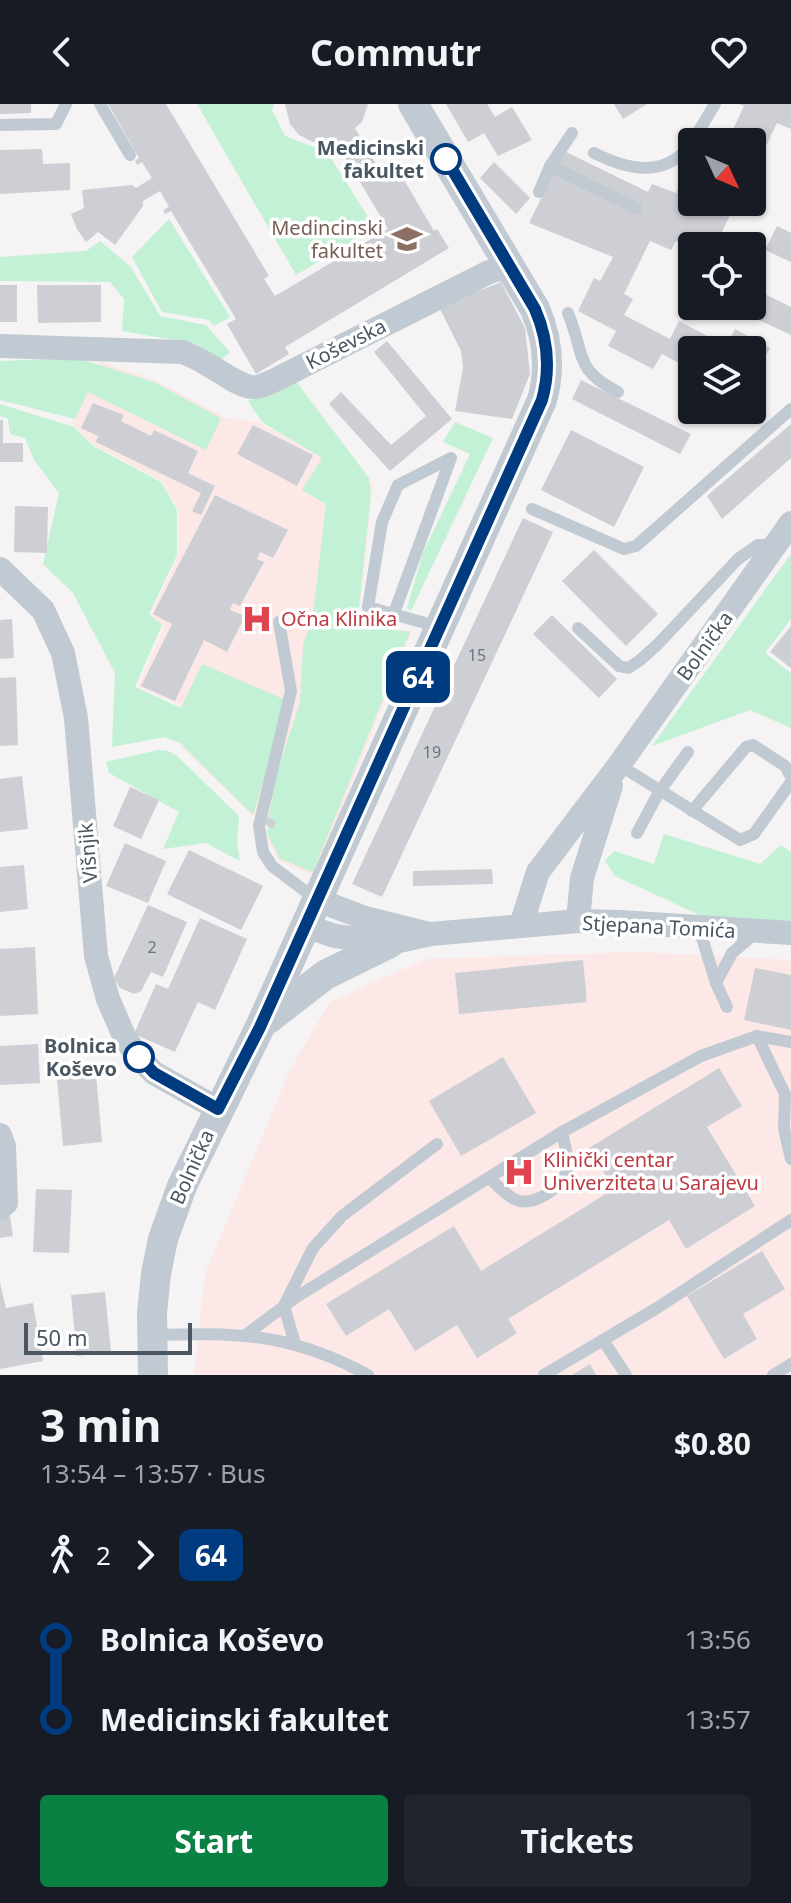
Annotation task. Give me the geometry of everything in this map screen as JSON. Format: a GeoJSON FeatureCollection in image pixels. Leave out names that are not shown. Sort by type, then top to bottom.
{"type":"FeatureCollection","features":[{"type":"Feature","properties":{"kind":"street","name":"Bolnička"},"geometry":{"type":"LineString","coordinates":[[153,1375],[156,1274],[163,1239],[182,1186],[260,1027],[546,387],[547,345],[535,309],[413,104]]}},
{"type":"Feature","properties":{"kind":"street","name":"Koševska"},"geometry":{"type":"LineString","coordinates":[[0,346],[182,352],[199,357],[236,382],[253,388],[275,380],[489,272],[510,266]]}},
{"type":"Feature","properties":{"kind":"street","name":"Bolnička"},"geometry":{"type":"LineString","coordinates":[[521,925],[538,872],[618,767],[791,523]]}},
{"type":"Feature","properties":{"kind":"street","name":"Višnjik"},"geometry":{"type":"LineString","coordinates":[[0,569],[43,610],[63,653],[76,718],[96,956],[108,999],[124,1036],[137,1056],[154,1073],[218,1109]]}},
{"type":"Feature","properties":{"kind":"street","name":"Bolnička"},"geometry":{"type":"LineString","coordinates":[[578,921],[582,878],[618,767]]}},
{"type":"Feature","properties":{"kind":"street","name":"Stjepana Tomića"},"geometry":{"type":"LineString","coordinates":[[311,913],[365,918],[431,934]]}},
{"type":"Feature","properties":{"kind":"street","name":"Stjepana Tomića"},"geometry":{"type":"LineString","coordinates":[[311,913],[335,936],[390,943],[431,934],[578,921],[791,933]]}},
{"type":"Feature","properties":{"kind":"street"},"geometry":{"type":"LineString","coordinates":[[260,1027],[325,975],[390,943]]}},
{"type":"Feature","properties":{"kind":"street"},"geometry":{"type":"LineString","coordinates":[[0,1135],[4,1146],[6,1203],[0,1208]]}},
{"type":"Feature","properties":{"kind":"lane"},"geometry":{"type":"LineString","coordinates":[[0,125],[56,124],[66,104]]}},
{"type":"Feature","properties":{"kind":"lane"},"geometry":{"type":"LineString","coordinates":[[100,104],[130,155]]}},
{"type":"Feature","properties":{"kind":"lane"},"geometry":{"type":"LineString","coordinates":[[700,128],[715,104]]}},
{"type":"Feature","properties":{"kind":"lane"},"geometry":{"type":"LineString","coordinates":[[539,192],[550,166],[572,133]]}},
{"type":"Feature","properties":{"kind":"lane"},"geometry":{"type":"LineString","coordinates":[[594,153],[617,165],[638,169],[656,167],[678,156]]}},
{"type":"Feature","properties":{"kind":"lane"},"geometry":{"type":"LineString","coordinates":[[550,166],[636,208]]}},
{"type":"Feature","properties":{"kind":"lane"},"geometry":{"type":"LineString","coordinates":[[568,313],[579,341],[583,364],[596,381],[618,392]]}},
{"type":"Feature","properties":{"kind":"lane"},"geometry":{"type":"LineString","coordinates":[[532,509],[624,549],[636,546],[791,409]]}},
{"type":"Feature","properties":{"kind":"lane"},"geometry":{"type":"LineString","coordinates":[[394,613],[451,458],[398,485],[382,522],[368,607],[440,627]]}},
{"type":"Feature","properties":{"kind":"lane"},"geometry":{"type":"LineString","coordinates":[[578,628],[619,666],[628,668],[657,645],[738,559],[758,545],[775,545]]}},
{"type":"Feature","properties":{"kind":"lane"},"geometry":{"type":"LineString","coordinates":[[279,622],[291,691],[259,826],[263,852],[311,913]]}},
{"type":"Feature","properties":{"kind":"lane"},"geometry":{"type":"LineString","coordinates":[[618,767],[740,840],[754,834],[791,779],[785,766],[753,745],[746,747],[692,811]]}},
{"type":"Feature","properties":{"kind":"lane"},"geometry":{"type":"LineString","coordinates":[[637,833],[659,792],[688,752]]}},
{"type":"Feature","properties":{"kind":"lane"},"geometry":{"type":"LineString","coordinates":[[699,928],[727,1007]]}},
{"type":"Feature","properties":{"kind":"lane"},"geometry":{"type":"LineString","coordinates":[[716,983],[732,953],[757,933]]}},
{"type":"Feature","properties":{"kind":"lane"},"geometry":{"type":"LineString","coordinates":[[757,1036],[788,1090],[784,1129],[791,1159]]}},
{"type":"Feature","properties":{"kind":"lane"},"geometry":{"type":"LineString","coordinates":[[247,1334],[284,1306],[562,1132],[701,1056],[757,1036],[791,1042]]}},
{"type":"Feature","properties":{"kind":"lane"},"geometry":{"type":"LineString","coordinates":[[489,1178],[514,1199],[536,1199],[549,1192],[559,1183],[568,1167],[562,1132]]}},
{"type":"Feature","properties":{"kind":"lane"},"geometry":{"type":"LineString","coordinates":[[295,1344],[284,1306],[313,1248],[342,1216],[437,1144]]}},
{"type":"Feature","properties":{"kind":"lane"},"geometry":{"type":"LineString","coordinates":[[544,1375],[657,1308],[791,1220]]}},
{"type":"Feature","properties":{"kind":"lane"},"geometry":{"type":"LineString","coordinates":[[152,1335],[247,1334],[295,1344],[368,1375]]}},
{"type":"Feature","properties":{"kind":"lane"},"geometry":{"type":"LineString","coordinates":[[603,1340],[626,1375]]}},
{"type":"Feature","properties":{"kind":"lane"},"geometry":{"type":"LineString","coordinates":[[773,1375],[791,1364]]}},
{"type":"Feature","properties":{"kind":"shaded area","name":"Očna Klinika"},"geometry":{"type":"Polygon","coordinates":[[[99,361],[157,381],[226,418],[258,422],[373,485],[358,624],[412,631],[315,876],[279,861],[266,837],[265,824],[180,746],[179,704],[138,686],[164,627],[151,614],[178,557],[178,509],[162,481],[93,445],[72,423],[99,361]]]}},
{"type":"Feature","properties":{"kind":"shaded area","name":"Klinički centar Univerziteta u Sarajevu"},"geometry":{"type":"Polygon","coordinates":[[[638,952],[791,960],[791,1375],[194,1375],[205,1274],[290,1070],[330,1002],[426,959],[638,952]]]}},
{"type":"Feature","properties":{"kind":"green space"},"geometry":{"type":"Polygon","coordinates":[[[197,104],[274,104],[272,110],[285,136],[327,152],[375,228],[296,275],[197,104]]]}},
{"type":"Feature","properties":{"kind":"green space"},"geometry":{"type":"Polygon","coordinates":[[[169,219],[230,317],[214,326],[209,320],[162,312],[132,257],[169,219]]]}},
{"type":"Feature","properties":{"kind":"green space"},"geometry":{"type":"Polygon","coordinates":[[[100,241],[131,267],[160,316],[206,325],[230,352],[221,360],[197,344],[122,331],[124,299],[110,282],[0,281],[0,257],[86,251],[100,241]]]}},
{"type":"Feature","properties":{"kind":"green space"},"geometry":{"type":"Polygon","coordinates":[[[77,358],[154,382],[221,418],[206,450],[88,392],[75,419],[0,400],[0,361],[77,358]]]}},
{"type":"Feature","properties":{"kind":"green space"},"geometry":{"type":"Polygon","coordinates":[[[295,380],[369,478],[371,494],[357,625],[410,632],[313,872],[280,859],[268,835],[268,820],[277,773],[300,702],[303,645],[313,614],[326,504],[302,490],[322,458],[262,422],[248,401],[295,380]]]}},
{"type":"Feature","properties":{"kind":"green space"},"geometry":{"type":"Polygon","coordinates":[[[0,404],[74,427],[93,446],[161,482],[177,510],[177,555],[149,614],[162,625],[135,687],[181,708],[202,664],[288,701],[253,815],[180,743],[165,737],[112,747],[115,673],[73,593],[43,564],[59,493],[34,460],[25,438],[10,434],[8,419],[0,416],[0,404]]]}},
{"type":"Feature","properties":{"kind":"green space"},"geometry":{"type":"Polygon","coordinates":[[[455,422],[493,438],[411,611],[407,608],[423,553],[470,454],[443,442],[455,422]]]}},
{"type":"Feature","properties":{"kind":"green space"},"geometry":{"type":"Polygon","coordinates":[[[791,554],[791,619],[765,653],[791,673],[791,728],[750,710],[652,746],[791,554]]]}},
{"type":"Feature","properties":{"kind":"green space"},"geometry":{"type":"Polygon","coordinates":[[[158,750],[177,756],[239,816],[237,842],[240,861],[206,843],[163,849],[179,812],[109,773],[106,762],[158,750]]]}},
{"type":"Feature","properties":{"kind":"green space"},"geometry":{"type":"Polygon","coordinates":[[[664,834],[760,864],[781,845],[791,852],[791,923],[704,917],[615,876],[605,861],[614,851],[654,864],[664,834]]]}},
{"type":"Feature","properties":{"kind":"building"},"geometry":{"type":"Polygon","coordinates":[[[0,104],[31,104],[31,113],[0,114],[0,104]]]}},
{"type":"Feature","properties":{"kind":"building","name":"Medincinski fakultet"},"geometry":{"type":"Polygon","coordinates":[[[108,104],[166,104],[269,276],[264,279],[275,296],[388,229],[335,140],[313,142],[299,135],[290,124],[285,104],[368,104],[362,122],[355,128],[379,169],[393,161],[434,231],[437,229],[449,248],[285,347],[289,354],[256,374],[227,324],[236,319],[171,211],[165,214],[163,210],[169,207],[160,191],[143,201],[143,206],[115,245],[98,232],[86,242],[77,229],[71,214],[84,208],[82,190],[132,185],[136,188],[152,178],[142,162],[137,165],[135,161],[139,158],[108,104]]]}},
{"type":"Feature","properties":{"kind":"building"},"geometry":{"type":"Polygon","coordinates":[[[446,104],[487,104],[495,117],[512,107],[532,140],[498,156],[484,133],[468,142],[446,104]]]}},
{"type":"Feature","properties":{"kind":"building"},"geometry":{"type":"Polygon","coordinates":[[[614,104],[647,104],[623,119],[614,104]]]}},
{"type":"Feature","properties":{"kind":"building"},"geometry":{"type":"Polygon","coordinates":[[[739,104],[791,104],[791,129],[777,123],[766,146],[766,128],[734,128],[744,106],[739,104]]]}},
{"type":"Feature","properties":{"kind":"building"},"geometry":{"type":"Polygon","coordinates":[[[42,149],[43,164],[70,163],[70,190],[0,194],[0,150],[42,149]]]}},
{"type":"Feature","properties":{"kind":"building"},"geometry":{"type":"Polygon","coordinates":[[[564,151],[648,192],[652,184],[676,193],[678,189],[678,216],[730,216],[722,232],[678,232],[678,242],[671,250],[650,241],[624,294],[633,299],[624,315],[670,339],[679,321],[707,336],[678,336],[678,363],[662,354],[653,369],[608,346],[616,331],[578,311],[594,278],[600,281],[613,257],[529,223],[564,151]]]}},
{"type":"Feature","properties":{"kind":"building"},"geometry":{"type":"Polygon","coordinates":[[[494,162],[530,198],[516,214],[480,178],[494,162]]]}},
{"type":"Feature","properties":{"kind":"building"},"geometry":{"type":"Polygon","coordinates":[[[777,226],[791,233],[791,262],[766,248],[777,226]]]}},
{"type":"Feature","properties":{"kind":"building"},"geometry":{"type":"Polygon","coordinates":[[[501,282],[525,328],[530,374],[512,419],[455,411],[463,368],[461,351],[439,307],[501,282]]]}},
{"type":"Feature","properties":{"kind":"building"},"geometry":{"type":"Polygon","coordinates":[[[0,285],[17,285],[17,322],[0,322],[0,285]]]}},
{"type":"Feature","properties":{"kind":"building"},"geometry":{"type":"Polygon","coordinates":[[[37,285],[101,285],[101,322],[38,323],[37,285]]]}},
{"type":"Feature","properties":{"kind":"building"},"geometry":{"type":"Polygon","coordinates":[[[766,295],[791,307],[791,335],[759,320],[766,320],[766,295]]]}},
{"type":"Feature","properties":{"kind":"building"},"geometry":{"type":"Polygon","coordinates":[[[735,329],[748,336],[731,336],[735,329]]]}},
{"type":"Feature","properties":{"kind":"building"},"geometry":{"type":"Polygon","coordinates":[[[387,341],[452,419],[390,471],[329,404],[341,392],[391,445],[426,416],[374,352],[387,341]]]}},
{"type":"Feature","properties":{"kind":"building"},"geometry":{"type":"Polygon","coordinates":[[[581,380],[691,434],[680,454],[572,399],[581,380]]]}},
{"type":"Feature","properties":{"kind":"building"},"geometry":{"type":"Polygon","coordinates":[[[93,403],[124,415],[121,421],[151,436],[154,430],[198,451],[188,473],[215,486],[201,515],[192,511],[201,493],[96,442],[98,436],[81,428],[93,403]]]}},
{"type":"Feature","properties":{"kind":"building"},"geometry":{"type":"Polygon","coordinates":[[[0,420],[3,420],[3,443],[23,443],[23,462],[0,462],[0,420]]]}},
{"type":"Feature","properties":{"kind":"building"},"geometry":{"type":"Polygon","coordinates":[[[791,424],[791,458],[722,519],[707,496],[791,424]]]}},
{"type":"Feature","properties":{"kind":"building"},"geometry":{"type":"Polygon","coordinates":[[[253,425],[313,455],[297,486],[237,454],[253,425]]]}},
{"type":"Feature","properties":{"kind":"building"},"geometry":{"type":"Polygon","coordinates":[[[571,430],[644,467],[614,527],[541,490],[571,430]]]}},
{"type":"Feature","properties":{"kind":"building","name":"Očna Klinika"},"geometry":{"type":"Polygon","coordinates":[[[215,495],[288,530],[273,558],[260,552],[257,559],[264,562],[240,606],[233,603],[230,610],[245,616],[227,652],[204,640],[175,701],[141,686],[172,624],[153,614],[215,495]]]}},
{"type":"Feature","properties":{"kind":"building"},"geometry":{"type":"Polygon","coordinates":[[[15,506],[48,507],[47,553],[14,552],[15,506]]]}},
{"type":"Feature","properties":{"kind":"building"},"geometry":{"type":"Polygon","coordinates":[[[523,518],[553,532],[382,897],[352,884],[523,518]]]}},
{"type":"Feature","properties":{"kind":"building"},"geometry":{"type":"Polygon","coordinates":[[[594,550],[658,614],[626,646],[562,581],[594,550]]]}},
{"type":"Feature","properties":{"kind":"building"},"geometry":{"type":"Polygon","coordinates":[[[552,615],[617,679],[599,698],[533,634],[552,615]]]}},
{"type":"Feature","properties":{"kind":"building"},"geometry":{"type":"Polygon","coordinates":[[[12,619],[14,658],[0,659],[0,620],[12,619]]]}},
{"type":"Feature","properties":{"kind":"building"},"geometry":{"type":"Polygon","coordinates":[[[791,626],[791,668],[770,652],[791,626]]]}},
{"type":"Feature","properties":{"kind":"building"},"geometry":{"type":"Polygon","coordinates":[[[16,677],[18,745],[0,746],[0,678],[16,677]]]}},
{"type":"Feature","properties":{"kind":"building"},"geometry":{"type":"Polygon","coordinates":[[[22,776],[28,829],[0,832],[0,779],[22,776]]]}},
{"type":"Feature","properties":{"kind":"building"},"geometry":{"type":"Polygon","coordinates":[[[130,787],[159,800],[141,839],[113,826],[130,787]]]}},
{"type":"Feature","properties":{"kind":"building"},"geometry":{"type":"Polygon","coordinates":[[[268,817],[276,822],[273,829],[265,824],[268,817]]]}},
{"type":"Feature","properties":{"kind":"building"},"geometry":{"type":"Polygon","coordinates":[[[125,843],[166,861],[148,903],[106,886],[125,843]]]}},
{"type":"Feature","properties":{"kind":"building"},"geometry":{"type":"Polygon","coordinates":[[[189,850],[263,886],[241,930],[167,894],[189,850]]]}},
{"type":"Feature","properties":{"kind":"building"},"geometry":{"type":"Polygon","coordinates":[[[24,865],[28,909],[0,912],[0,867],[24,865]]]}},
{"type":"Feature","properties":{"kind":"building"},"geometry":{"type":"Polygon","coordinates":[[[492,869],[493,884],[413,886],[413,871],[492,869]]]}},
{"type":"Feature","properties":{"kind":"building"},"geometry":{"type":"Polygon","coordinates":[[[148,905],[187,922],[163,977],[151,972],[141,991],[134,994],[120,988],[114,978],[148,905]]]}},
{"type":"Feature","properties":{"kind":"building"},"geometry":{"type":"Polygon","coordinates":[[[200,918],[247,939],[215,1010],[198,1002],[175,1052],[134,1034],[156,984],[168,989],[200,918]]]}},
{"type":"Feature","properties":{"kind":"building"},"geometry":{"type":"Polygon","coordinates":[[[35,947],[38,1014],[0,1016],[0,949],[35,947]]]}},
{"type":"Feature","properties":{"kind":"building"},"geometry":{"type":"Polygon","coordinates":[[[583,960],[587,1002],[459,1014],[455,973],[583,960]]]}},
{"type":"Feature","properties":{"kind":"building"},"geometry":{"type":"Polygon","coordinates":[[[755,968],[791,975],[791,1030],[744,1020],[755,968]]]}},
{"type":"Feature","properties":{"kind":"building"},"geometry":{"type":"Polygon","coordinates":[[[38,1044],[40,1083],[0,1085],[0,1046],[38,1044]]]}},
{"type":"Feature","properties":{"kind":"building"},"geometry":{"type":"Polygon","coordinates":[[[503,1057],[536,1113],[461,1156],[429,1101],[503,1057]]]}},
{"type":"Feature","properties":{"kind":"building"},"geometry":{"type":"Polygon","coordinates":[[[719,1068],[742,1106],[707,1127],[755,1206],[686,1249],[669,1220],[508,1319],[517,1333],[477,1358],[457,1325],[415,1351],[389,1309],[346,1336],[326,1304],[454,1226],[481,1271],[614,1189],[589,1148],[719,1068]]]}},
{"type":"Feature","properties":{"kind":"building"},"geometry":{"type":"Polygon","coordinates":[[[96,1074],[102,1142],[63,1146],[57,1078],[96,1074]]]}},
{"type":"Feature","properties":{"kind":"building"},"geometry":{"type":"Polygon","coordinates":[[[36,1189],[72,1190],[69,1253],[33,1252],[36,1189]]]}},
{"type":"Feature","properties":{"kind":"building"},"geometry":{"type":"Polygon","coordinates":[[[10,1216],[13,1236],[0,1238],[0,1218],[10,1216]]]}},
{"type":"Feature","properties":{"kind":"building"},"geometry":{"type":"Polygon","coordinates":[[[762,1251],[785,1289],[743,1314],[757,1339],[724,1359],[687,1296],[762,1251]]]}},
{"type":"Feature","properties":{"kind":"building"},"geometry":{"type":"Polygon","coordinates":[[[0,1283],[6,1308],[33,1303],[43,1361],[0,1369],[0,1283]]]}},
{"type":"Feature","properties":{"kind":"building"},"geometry":{"type":"Polygon","coordinates":[[[105,1292],[111,1352],[77,1356],[71,1295],[105,1292]]]}},
{"type":"Feature","properties":{"kind":"building"},"geometry":{"type":"Polygon","coordinates":[[[590,1364],[596,1375],[572,1375],[590,1364]]]}},
{"type":"Feature","properties":{"kind":"bus line","name":"64"},"geometry":{"type":"LineString","coordinates":[[139,1057],[154,1073],[218,1109],[260,1027],[542,400],[547,375],[547,345],[543,328],[535,309],[446,159]]}},
{"type":"Feature","properties":{"kind":"place","name":"Medicinski fakultet"},"geometry":{"type":"Point","coordinates":[446,159]}},
{"type":"Feature","properties":{"kind":"place","name":"Medincinski fakultet"},"geometry":{"type":"Point","coordinates":[407,239]}},
{"type":"Feature","properties":{"kind":"place","name":"Očna Klinika"},"geometry":{"type":"Point","coordinates":[257,619]}},
{"type":"Feature","properties":{"kind":"place","name":"Bolnica Koševo"},"geometry":{"type":"Point","coordinates":[139,1057]}},
{"type":"Feature","properties":{"kind":"place","name":"Klinički centar Univerziteta u Sarajevu"},"geometry":{"type":"Point","coordinates":[519,1172]}}]}
